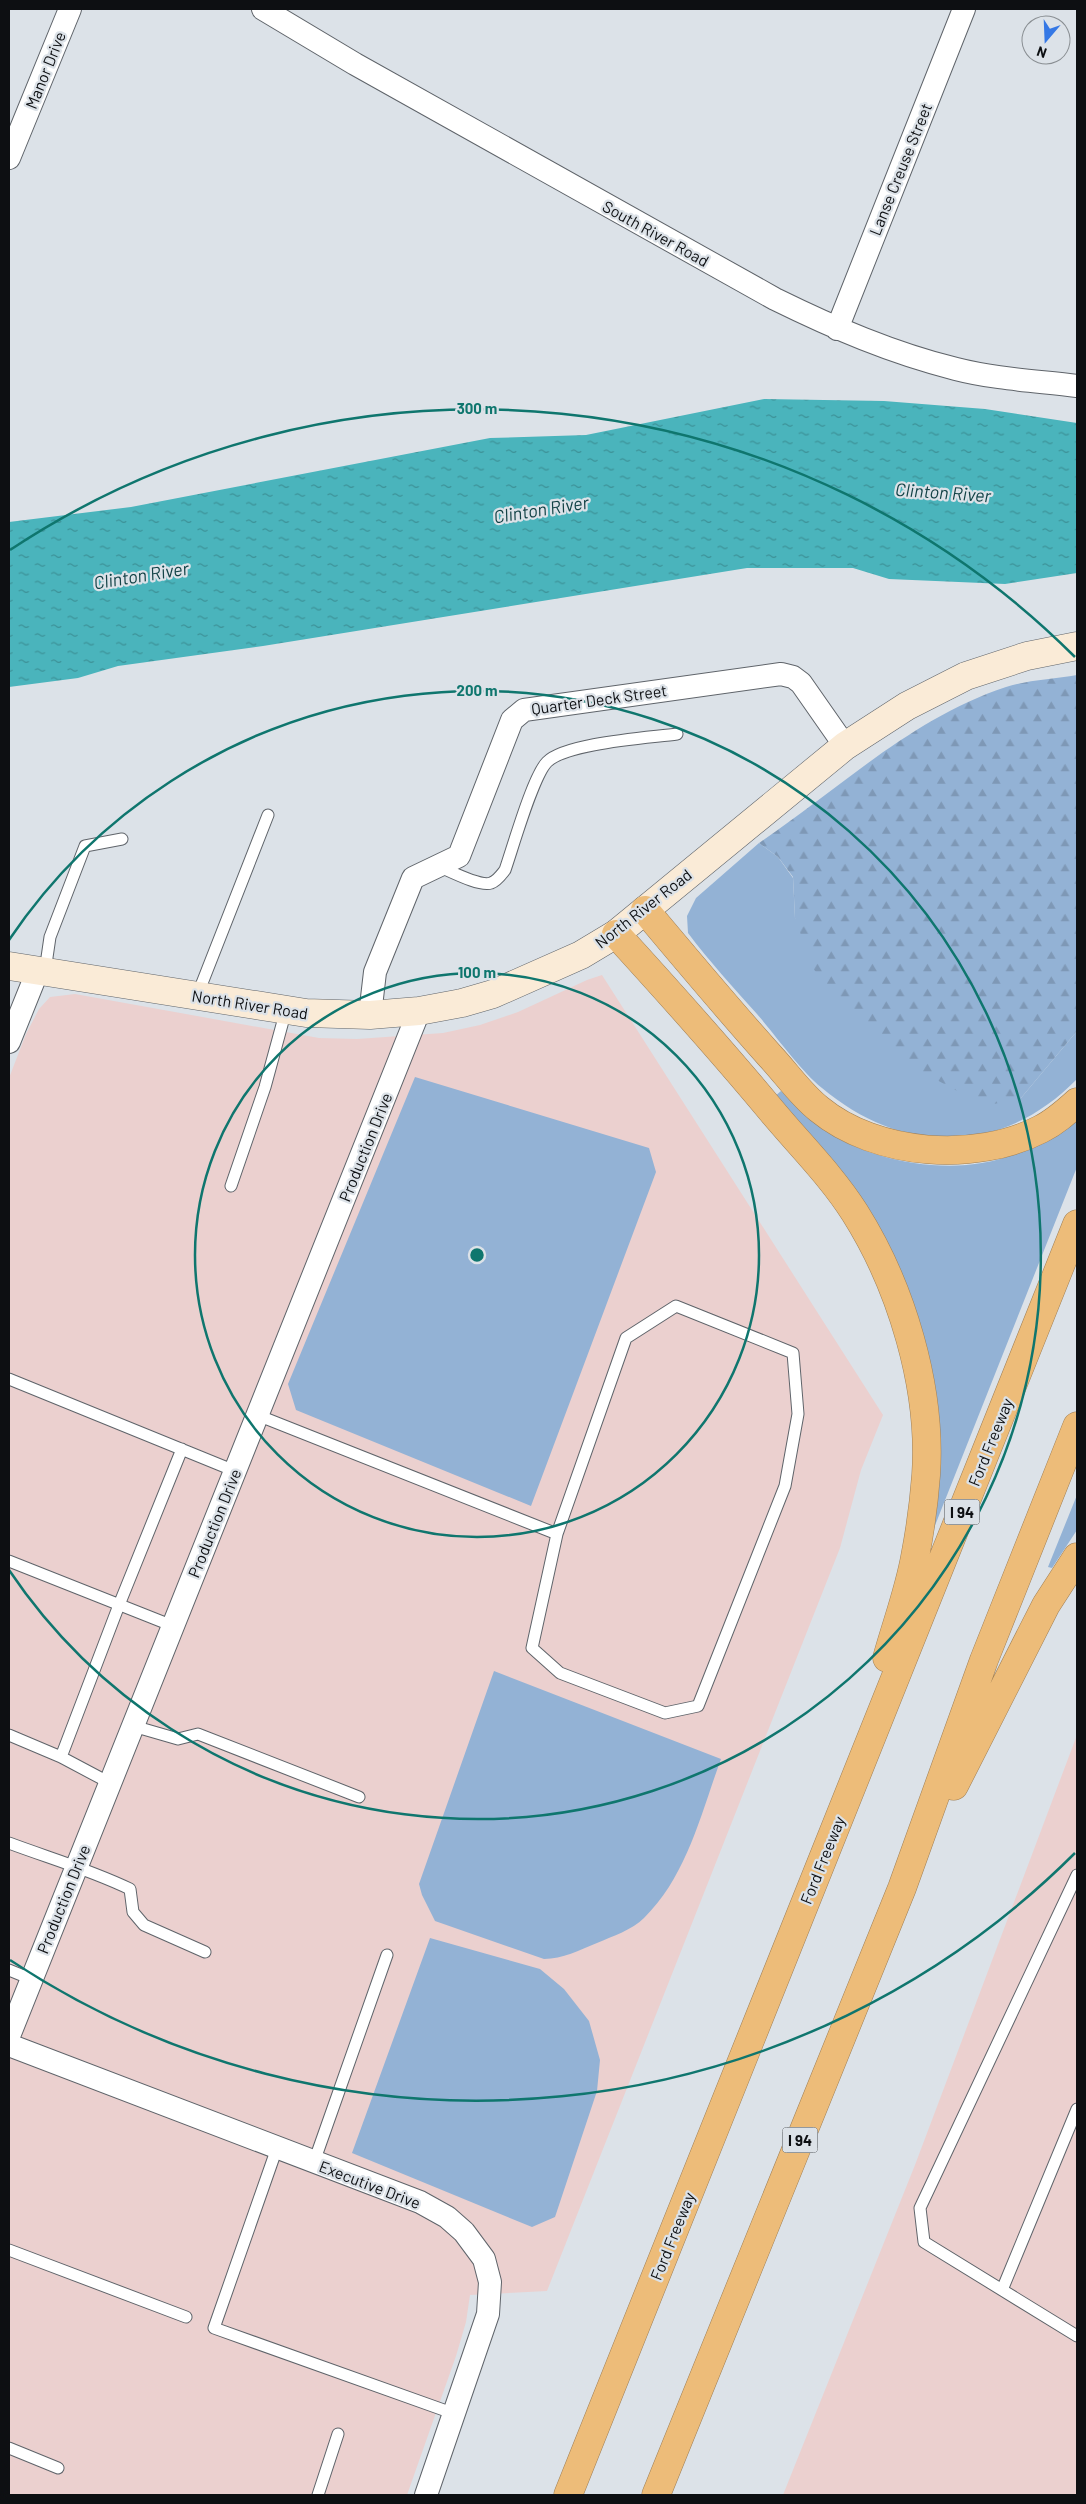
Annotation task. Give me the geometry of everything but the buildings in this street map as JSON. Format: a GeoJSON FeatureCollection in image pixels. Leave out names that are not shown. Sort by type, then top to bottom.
{"type":"FeatureCollection","features":[{"type":"Feature","properties":{"kind":"highway"},"geometry":{"type":"LineString","coordinates":[[645,910],[737,1019],[818,1109],[838,1122],[860,1132],[886,1142],[913,1148],[942,1152],[978,1149],[1006,1143],[1041,1130],[1077,1102]]}},
{"type":"Feature","properties":{"kind":"highway"},"geometry":{"type":"LineString","coordinates":[[616,934],[705,1031],[823,1170],[854,1211],[878,1253],[906,1327],[924,1414],[926,1474],[915,1558],[846,1800]]}},
{"type":"Feature","properties":{"kind":"highway","name":"Ford Freeway"},"geometry":{"type":"LineString","coordinates":[[568,2495],[1077,1224]]}},
{"type":"Feature","properties":{"kind":"highway","name":"I 94"},"geometry":{"type":"LineString","coordinates":[[656,2495],[902,1888],[984,1660],[1077,1426]]}},
{"type":"Feature","properties":{"kind":"highway"},"geometry":{"type":"LineString","coordinates":[[902,1888],[1046,1605],[1077,1557]]}},
{"type":"Feature","properties":{"kind":"street","name":"Manor Drive"},"geometry":{"type":"LineString","coordinates":[[9,158],[70,9]]}},
{"type":"Feature","properties":{"kind":"street","name":"South River Road"},"geometry":{"type":"LineString","coordinates":[[262,9],[355,64],[766,294],[837,329],[883,348],[957,370],[1077,386]]}},
{"type":"Feature","properties":{"kind":"street","name":"Lanse Creuse Street"},"geometry":{"type":"LineString","coordinates":[[837,329],[964,9]]}},
{"type":"Feature","properties":{"kind":"street","name":"North River Road"},"geometry":{"type":"LineString","coordinates":[[9,966],[286,1010],[339,1015],[370,1015],[419,1011],[462,1003],[529,980],[580,955],[616,934],[845,746],[907,706],[966,676],[1027,656],[1077,646]]}},
{"type":"Feature","properties":{"kind":"street","name":"Quarter Deck Street"},"geometry":{"type":"LineString","coordinates":[[370,1015],[375,972],[413,878],[459,856],[512,720],[524,710],[781,674],[801,683],[845,746]]}},
{"type":"Feature","properties":{"kind":"street"},"geometry":{"type":"LineString","coordinates":[[9,1042],[42,970]]}},
{"type":"Feature","properties":{"kind":"street","name":"Production Drive"},"geometry":{"type":"LineString","coordinates":[[9,2036],[419,1011]]}},
{"type":"Feature","properties":{"kind":"street","name":"Executive Drive"},"geometry":{"type":"LineString","coordinates":[[9,2045],[420,2202],[447,2217],[464,2232],[484,2259],[490,2282],[488,2314],[426,2495]]}},
{"type":"Feature","properties":{"kind":"lane"},"geometry":{"type":"LineString","coordinates":[[438,866],[479,883],[489,884],[497,880],[505,870],[538,778],[546,763],[561,752],[582,747],[677,734]]}},
{"type":"Feature","properties":{"kind":"lane"},"geometry":{"type":"LineString","coordinates":[[197,996],[268,815]]}},
{"type":"Feature","properties":{"kind":"lane"},"geometry":{"type":"LineString","coordinates":[[42,970],[50,937],[85,846],[122,839]]}},
{"type":"Feature","properties":{"kind":"lane"},"geometry":{"type":"LineString","coordinates":[[231,1186],[265,1087],[286,1010]]}},
{"type":"Feature","properties":{"kind":"lane"},"geometry":{"type":"LineString","coordinates":[[676,1306],[793,1353],[798,1414],[786,1486],[698,1706],[665,1713],[560,1673],[532,1648],[557,1534],[626,1338],[676,1306]]}},
{"type":"Feature","properties":{"kind":"lane"},"geometry":{"type":"LineString","coordinates":[[9,1379],[235,1471]]}},
{"type":"Feature","properties":{"kind":"lane"},"geometry":{"type":"LineString","coordinates":[[258,1415],[557,1534]]}},
{"type":"Feature","properties":{"kind":"lane"},"geometry":{"type":"LineString","coordinates":[[61,1757],[119,1605],[182,1449]]}},
{"type":"Feature","properties":{"kind":"lane"},"geometry":{"type":"LineString","coordinates":[[9,1561],[173,1626]]}},
{"type":"Feature","properties":{"kind":"lane"},"geometry":{"type":"LineString","coordinates":[[133,1726],[178,1739],[198,1734],[359,1798]]}},
{"type":"Feature","properties":{"kind":"lane"},"geometry":{"type":"LineString","coordinates":[[9,1735],[61,1757],[110,1783]]}},
{"type":"Feature","properties":{"kind":"lane"},"geometry":{"type":"LineString","coordinates":[[9,1843],[76,1868],[98,1873],[130,1889],[133,1912],[144,1925],[205,1952]]}},
{"type":"Feature","properties":{"kind":"lane"},"geometry":{"type":"LineString","coordinates":[[1077,1875],[920,2208],[924,2242],[1077,2336]]}},
{"type":"Feature","properties":{"kind":"lane"},"geometry":{"type":"LineString","coordinates":[[314,2162],[387,1955]]}},
{"type":"Feature","properties":{"kind":"lane"},"geometry":{"type":"LineString","coordinates":[[9,1970],[31,1980]]}},
{"type":"Feature","properties":{"kind":"lane"},"geometry":{"type":"LineString","coordinates":[[1002,2290],[1077,2109]]}},
{"type":"Feature","properties":{"kind":"lane"},"geometry":{"type":"LineString","coordinates":[[277,2148],[214,2328],[455,2414]]}},
{"type":"Feature","properties":{"kind":"lane"},"geometry":{"type":"LineString","coordinates":[[9,2250],[186,2317]]}},
{"type":"Feature","properties":{"kind":"lane"},"geometry":{"type":"LineString","coordinates":[[318,2495],[338,2434]]}},
{"type":"Feature","properties":{"kind":"lane"},"geometry":{"type":"LineString","coordinates":[[9,2448],[58,2468]]}},
{"type":"Feature","properties":{"kind":"shaded area"},"geometry":{"type":"Polygon","coordinates":[[[602,975],[883,1415],[861,1470],[840,1548],[547,2291],[470,2295],[466,2322],[456,2356],[407,2495],[9,2495],[9,1078],[26,1034],[39,1009],[50,997],[75,994],[319,1038],[357,1039],[443,1033],[480,1025],[518,1012],[602,975]]]}},
{"type":"Feature","properties":{"kind":"shaded area"},"geometry":{"type":"Polygon","coordinates":[[[1077,1735],[1077,2495],[783,2495],[915,2165],[1077,1735]]]}},
{"type":"Feature","properties":{"kind":"green space"},"geometry":{"type":"Polygon","coordinates":[[[1077,675],[1077,1031],[1021,1098],[994,1104],[972,1099],[922,1072],[844,1008],[812,967],[795,918],[793,877],[778,857],[759,843],[877,756],[939,717],[972,700],[1006,687],[1032,681],[1077,675]]]}},
{"type":"Feature","properties":{"kind":"green space"},"geometry":{"type":"Polygon","coordinates":[[[759,843],[778,857],[793,878],[795,918],[1021,1098],[1077,1031],[1077,1079],[1048,1104],[1017,1122],[985,1134],[952,1138],[919,1135],[885,1126],[853,1110],[822,1088],[797,1063],[688,933],[687,916],[696,898],[759,843]]]}},
{"type":"Feature","properties":{"kind":"green space"},"geometry":{"type":"Polygon","coordinates":[[[415,1077],[649,1148],[656,1172],[531,1506],[296,1410],[288,1384],[415,1077]]]}},
{"type":"Feature","properties":{"kind":"green space"},"geometry":{"type":"Polygon","coordinates":[[[781,1091],[815,1123],[840,1139],[863,1150],[888,1158],[914,1163],[967,1165],[991,1161],[1014,1154],[1077,1119],[1077,1167],[934,1528],[927,1368],[774,1097],[781,1091]]]}},
{"type":"Feature","properties":{"kind":"green space"},"geometry":{"type":"Polygon","coordinates":[[[1077,1495],[1077,1530],[1052,1568],[1048,1567],[1077,1495]]]}},
{"type":"Feature","properties":{"kind":"green space"},"geometry":{"type":"Polygon","coordinates":[[[494,1671],[721,1759],[691,1843],[671,1883],[659,1901],[644,1918],[628,1929],[564,1956],[544,1959],[435,1921],[422,1895],[419,1884],[494,1671]]]}},
{"type":"Feature","properties":{"kind":"green space"},"geometry":{"type":"Polygon","coordinates":[[[430,1938],[540,1969],[564,1989],[589,2021],[600,2060],[597,2091],[555,2217],[532,2227],[352,2153],[430,1938]]]}},
{"type":"Feature","properties":{"kind":"water","name":"Clinton River"},"geometry":{"type":"Polygon","coordinates":[[[764,399],[884,401],[985,409],[1077,423],[1077,573],[1005,584],[889,579],[853,568],[747,568],[263,646],[118,666],[78,678],[9,687],[9,522],[131,507],[490,438],[586,435],[764,399]]]}}]}
